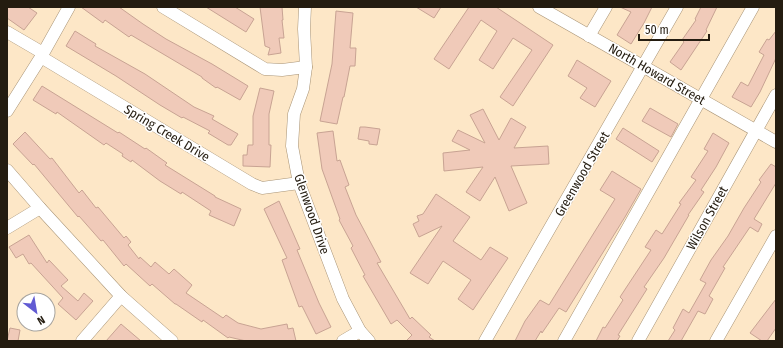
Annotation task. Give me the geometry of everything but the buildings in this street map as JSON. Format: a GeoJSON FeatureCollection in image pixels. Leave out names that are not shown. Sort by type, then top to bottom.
{"type":"FeatureCollection","features":[{"type":"Feature","properties":{"kind":"street"},"geometry":{"type":"LineString","coordinates":[[7,111],[42,55],[69,7]]}},
{"type":"Feature","properties":{"kind":"street"},"geometry":{"type":"LineString","coordinates":[[163,7],[265,69],[282,70],[306,67]]}},
{"type":"Feature","properties":{"kind":"street","name":"Glenwood Drive"},"geometry":{"type":"LineString","coordinates":[[305,7],[304,29],[306,67],[303,89],[294,114],[292,146],[299,183],[343,299],[360,331],[370,341]]}},
{"type":"Feature","properties":{"kind":"street","name":"North Howard Street"},"geometry":{"type":"LineString","coordinates":[[539,7],[776,142]]}},
{"type":"Feature","properties":{"kind":"street"},"geometry":{"type":"LineString","coordinates":[[589,36],[606,7]]}},
{"type":"Feature","properties":{"kind":"street","name":"Greenwood Street"},"geometry":{"type":"LineString","coordinates":[[486,341],[677,7]]}},
{"type":"Feature","properties":{"kind":"street"},"geometry":{"type":"LineString","coordinates":[[564,341],[754,7]]}},
{"type":"Feature","properties":{"kind":"street","name":"Spring Creek Drive"},"geometry":{"type":"LineString","coordinates":[[7,32],[252,184],[262,188],[299,183]]}},
{"type":"Feature","properties":{"kind":"street","name":"Wilson Street"},"geometry":{"type":"LineString","coordinates":[[638,341],[776,95]]}},
{"type":"Feature","properties":{"kind":"street"},"geometry":{"type":"LineString","coordinates":[[7,170],[121,296],[172,341]]}},
{"type":"Feature","properties":{"kind":"street"},"geometry":{"type":"LineString","coordinates":[[7,228],[40,208]]}},
{"type":"Feature","properties":{"kind":"street"},"geometry":{"type":"LineString","coordinates":[[716,341],[776,236]]}},
{"type":"Feature","properties":{"kind":"street"},"geometry":{"type":"LineString","coordinates":[[82,341],[121,296]]}},
{"type":"Feature","properties":{"kind":"street"},"geometry":{"type":"LineString","coordinates":[[343,341],[360,331]]}}]}
